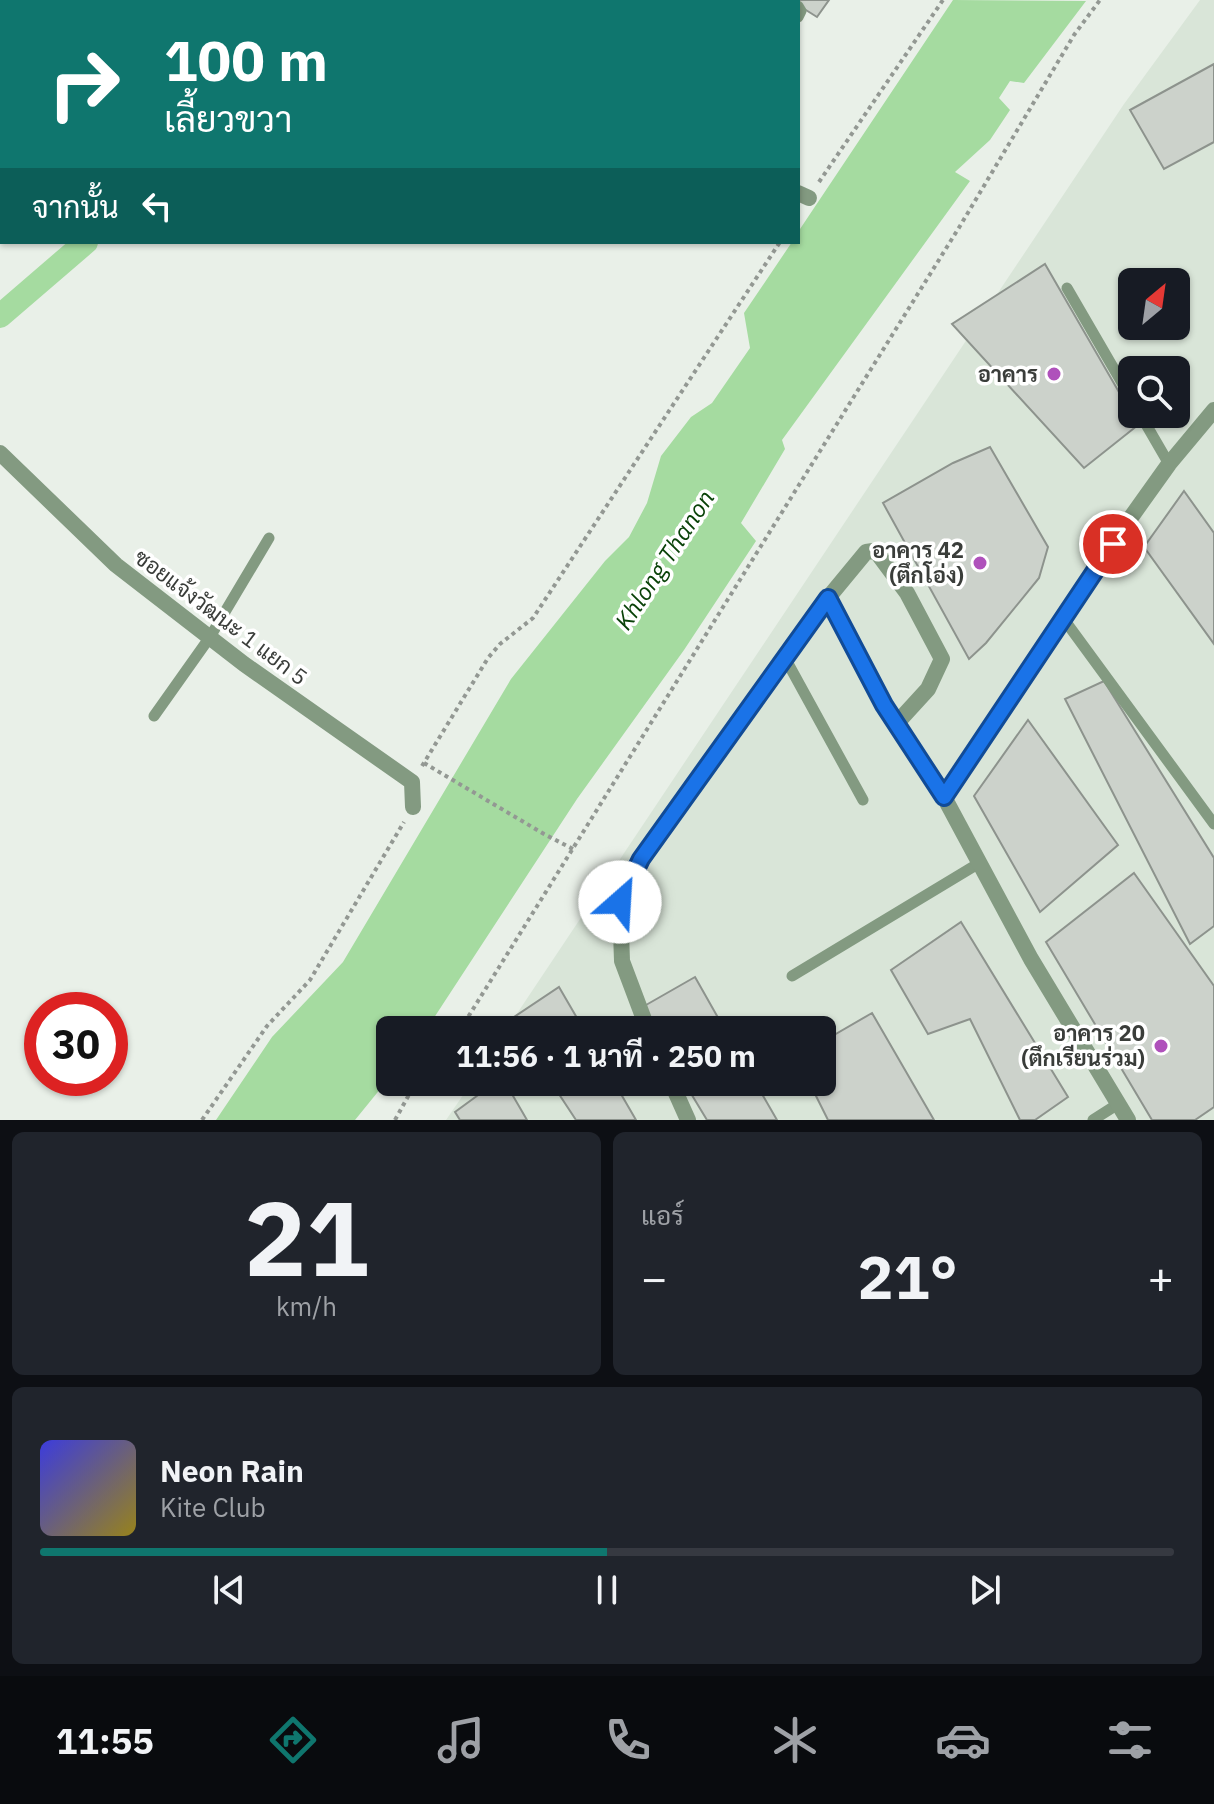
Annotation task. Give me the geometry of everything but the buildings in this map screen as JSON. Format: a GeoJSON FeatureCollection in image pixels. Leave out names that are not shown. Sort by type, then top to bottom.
{"type":"FeatureCollection","features":[{"type":"Feature","properties":{"kind":"street"},"geometry":{"type":"LineString","coordinates":[[944,797],[1169,464],[1214,410]]}},
{"type":"Feature","properties":{"kind":"street","name":"ซอยแจ้งวัฒนะ 1 แยก 5"},"geometry":{"type":"LineString","coordinates":[[0,453],[116,565],[244,664],[412,782]]}},
{"type":"Feature","properties":{"kind":"street"},"geometry":{"type":"LineString","coordinates":[[643,1016],[622,961],[620,902],[641,859],[828,598],[866,552],[878,554],[907,593],[942,659],[928,689],[896,724]]}},
{"type":"Feature","properties":{"kind":"street"},"geometry":{"type":"LineString","coordinates":[[828,598],[884,705],[944,797],[1031,959],[1128,1120]]}},
{"type":"Feature","properties":{"kind":"street"},"geometry":{"type":"LineString","coordinates":[[412,782],[413,807]]}},
{"type":"Feature","properties":{"kind":"street"},"geometry":{"type":"LineString","coordinates":[[677,1096],[688,1120]]}},
{"type":"Feature","properties":{"kind":"lane"},"geometry":{"type":"LineString","coordinates":[[1067,288],[1118,376]]}},
{"type":"Feature","properties":{"kind":"lane"},"geometry":{"type":"LineString","coordinates":[[1148,428],[1169,464]]}},
{"type":"Feature","properties":{"kind":"lane"},"geometry":{"type":"LineString","coordinates":[[154,716],[210,637],[269,538]]}},
{"type":"Feature","properties":{"kind":"lane"},"geometry":{"type":"LineString","coordinates":[[1063,618],[1214,824]]}},
{"type":"Feature","properties":{"kind":"lane"},"geometry":{"type":"LineString","coordinates":[[785,658],[863,800]]}},
{"type":"Feature","properties":{"kind":"lane"},"geometry":{"type":"LineString","coordinates":[[792,976],[981,862]]}},
{"type":"Feature","properties":{"kind":"lane"},"geometry":{"type":"LineString","coordinates":[[1093,1120],[1118,1104]]}},
{"type":"Feature","properties":{"kind":"path"},"geometry":{"type":"LineString","coordinates":[[803,196],[943,0]]}},
{"type":"Feature","properties":{"kind":"path"},"geometry":{"type":"LineString","coordinates":[[469,1016],[960,226],[1074,35],[1100,0]]}},
{"type":"Feature","properties":{"kind":"path"},"geometry":{"type":"LineString","coordinates":[[412,782],[488,658],[500,644],[533,618],[779,244]]}},
{"type":"Feature","properties":{"kind":"path"},"geometry":{"type":"LineString","coordinates":[[424,763],[573,849]]}},
{"type":"Feature","properties":{"kind":"path"},"geometry":{"type":"LineString","coordinates":[[202,1120],[267,1026],[310,980],[413,807]]}},
{"type":"Feature","properties":{"kind":"path"},"geometry":{"type":"LineString","coordinates":[[395,1120],[408,1096]]}},
{"type":"Feature","properties":{"kind":"shaded area"},"geometry":{"type":"Polygon","coordinates":[[[1200,0],[1214,0],[1214,1120],[446,1120],[462,1096],[836,1096],[836,1016],[515,1016],[1124,104],[1200,0]]]}},
{"type":"Feature","properties":{"kind":"water","name":"Khlong Thanon"},"geometry":{"type":"Polygon","coordinates":[[[953,0],[1086,1],[1024,83],[1010,81],[999,98],[1010,110],[990,140],[955,172],[970,181],[782,440],[785,449],[741,523],[756,541],[684,650],[577,799],[435,1016],[376,1016],[376,1094],[355,1120],[216,1120],[272,1037],[343,962],[511,679],[605,561],[629,537],[647,503],[661,456],[691,417],[712,403],[750,348],[744,313],[791,244],[800,244],[800,229],[953,0]]]}},
{"type":"Feature","properties":{"kind":"waterway"},"geometry":{"type":"LineString","coordinates":[[0,316],[84,244]]}},
{"type":"Feature","properties":{"kind":"place","name":"อาคาร"},"geometry":{"type":"Point","coordinates":[1054,374]}},
{"type":"Feature","properties":{"kind":"place","name":"อาคาร 42 (ตึกโอ่ง)"},"geometry":{"type":"Point","coordinates":[980,563]}},
{"type":"Feature","properties":{"kind":"place","name":"อาคาร 20 (ตึกเรียนร่วม)"},"geometry":{"type":"Point","coordinates":[1161,1046]}},
{"type":"Feature","properties":{"kind":"route"},"geometry":{"type":"LineString","coordinates":[[620,902],[641,859],[828,598],[884,705],[944,797],[1113,544]]}}]}
